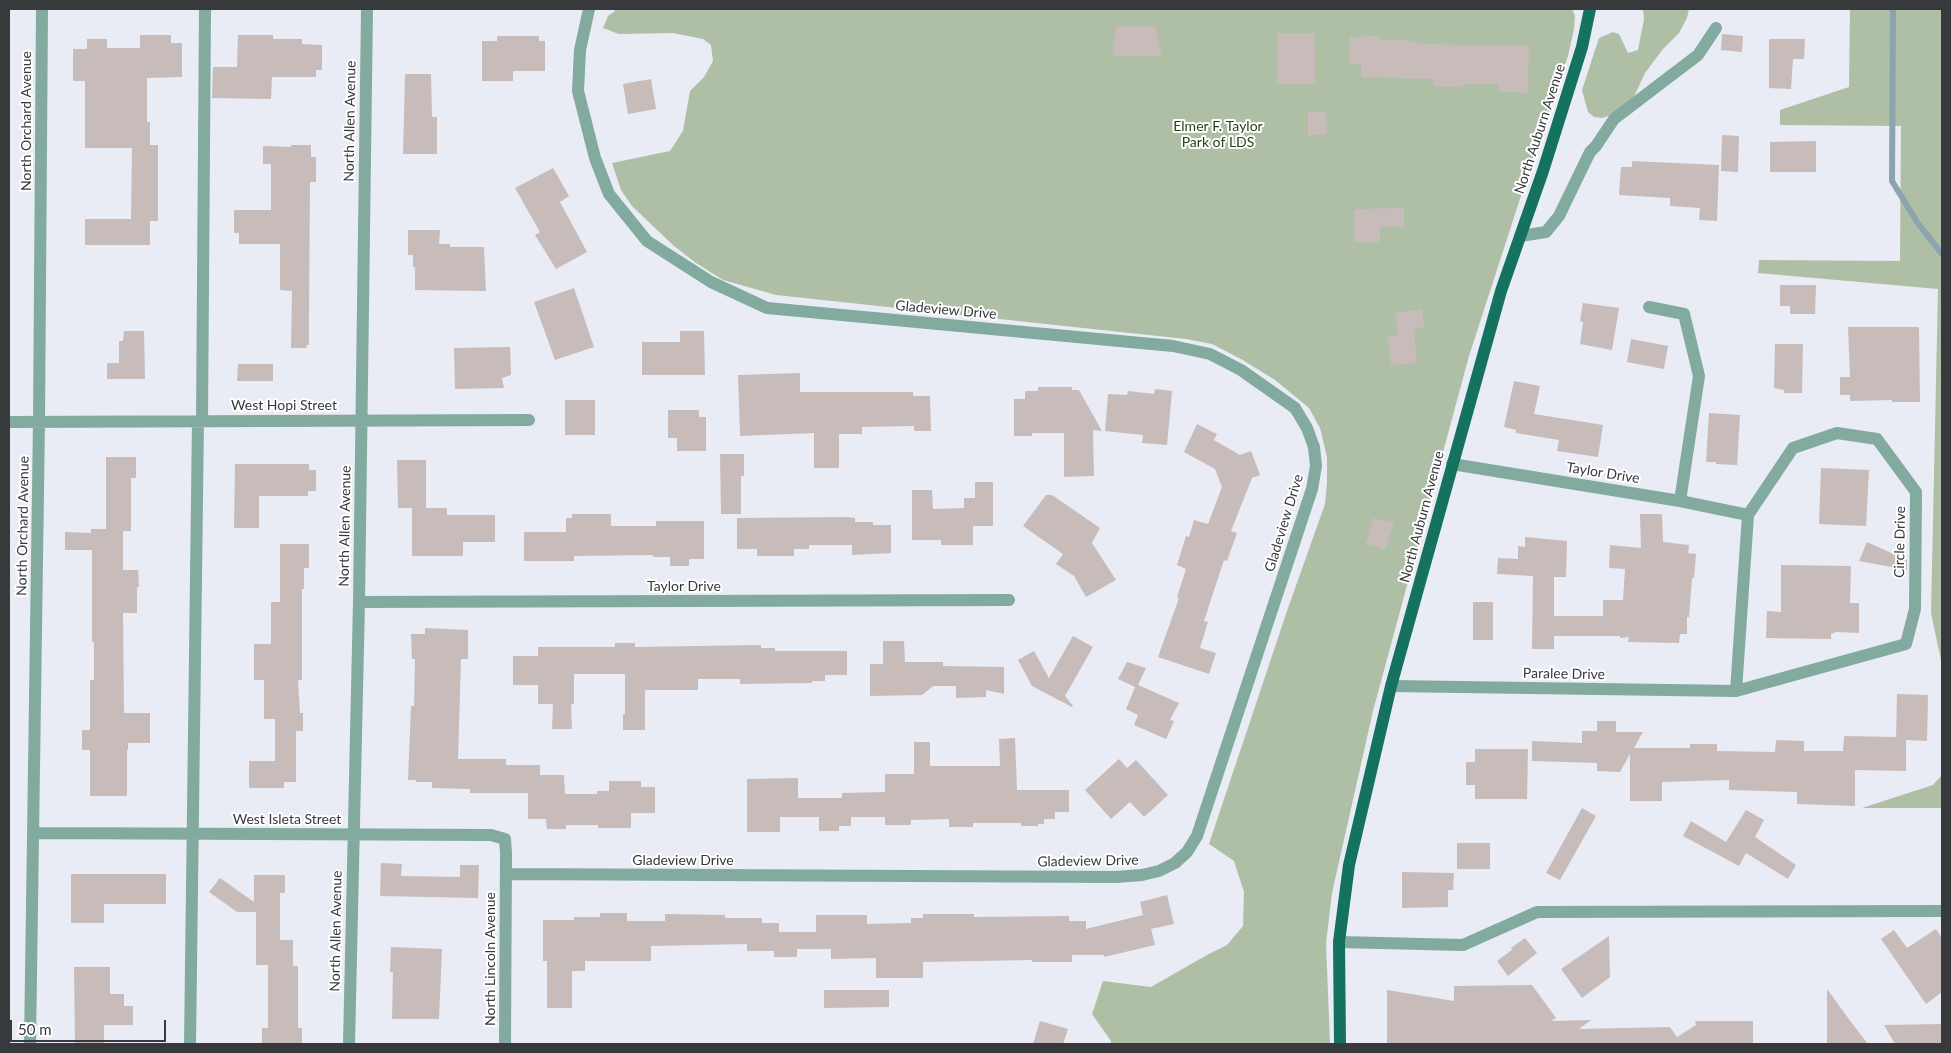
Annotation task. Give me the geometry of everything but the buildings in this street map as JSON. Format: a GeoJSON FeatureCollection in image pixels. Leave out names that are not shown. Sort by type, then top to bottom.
{"type":"FeatureCollection","features":[{"type":"Feature","properties":{"kind":"main road","name":"North Auburn Avenue"},"geometry":{"type":"LineString","coordinates":[[1340,1044],[1339,942],[1349,865],[1391,686],[1501,292],[1543,171],[1582,47],[1590,9]]}},
{"type":"Feature","properties":{"kind":"street","name":"North Orchard Avenue"},"geometry":{"type":"LineString","coordinates":[[30,1044],[39,422],[42,9]]}},
{"type":"Feature","properties":{"kind":"street"},"geometry":{"type":"LineString","coordinates":[[190,1044],[205,9]]}},
{"type":"Feature","properties":{"kind":"street","name":"North Allen Avenue"},"geometry":{"type":"LineString","coordinates":[[349,1044],[367,9]]}},
{"type":"Feature","properties":{"kind":"street","name":"Gladeview Drive"},"geometry":{"type":"LineString","coordinates":[[506,874],[1116,877],[1142,876],[1159,871],[1175,863],[1187,852],[1197,836],[1309,499],[1316,466],[1314,447],[1307,428],[1295,408],[1241,370],[1210,354],[1173,346],[768,308],[703,277],[647,241],[609,194],[595,158],[578,91],[580,50],[589,9]]}},
{"type":"Feature","properties":{"kind":"street"},"geometry":{"type":"LineString","coordinates":[[1520,236],[1546,232],[1559,216],[1590,152],[1614,118],[1698,55],[1716,28]]}},
{"type":"Feature","properties":{"kind":"street"},"geometry":{"type":"LineString","coordinates":[[1649,307],[1684,314],[1699,376],[1680,501]]}},
{"type":"Feature","properties":{"kind":"street","name":"West Hopi Street"},"geometry":{"type":"LineString","coordinates":[[9,422],[529,420]]}},
{"type":"Feature","properties":{"kind":"street","name":"Circle Drive"},"geometry":{"type":"LineString","coordinates":[[1736,692],[1906,644],[1915,609],[1916,492],[1877,439],[1837,432],[1793,448],[1748,515]]}},
{"type":"Feature","properties":{"kind":"street","name":"Taylor Drive"},"geometry":{"type":"LineString","coordinates":[[1452,464],[1680,501],[1748,515]]}},
{"type":"Feature","properties":{"kind":"street"},"geometry":{"type":"LineString","coordinates":[[1736,692],[1748,515]]}},
{"type":"Feature","properties":{"kind":"street","name":"Taylor Drive"},"geometry":{"type":"LineString","coordinates":[[358,602],[1009,600]]}},
{"type":"Feature","properties":{"kind":"street","name":"Paralee Drive"},"geometry":{"type":"LineString","coordinates":[[1391,686],[1736,692]]}},
{"type":"Feature","properties":{"kind":"street","name":"West Isleta Street"},"geometry":{"type":"LineString","coordinates":[[34,832],[491,835],[505,839],[506,874]]}},
{"type":"Feature","properties":{"kind":"street","name":"North Lincoln Avenue"},"geometry":{"type":"LineString","coordinates":[[504,1044],[506,874]]}},
{"type":"Feature","properties":{"kind":"street"},"geometry":{"type":"LineString","coordinates":[[1339,942],[1463,946],[1537,912],[1942,911]]}},
{"type":"Feature","properties":{"kind":"green space","name":"Elmer F. Taylor Park of LDS"},"geometry":{"type":"Polygon","coordinates":[[[614,9],[1570,9],[1573,11],[1575,16],[1574,29],[1568,56],[1469,356],[1373,711],[1332,893],[1326,943],[1330,1044],[1110,1044],[1111,1041],[1092,1014],[1103,981],[1151,987],[1227,945],[1243,926],[1244,892],[1234,861],[1209,844],[1325,504],[1327,457],[1320,428],[1309,408],[1275,380],[1212,344],[1186,339],[776,295],[723,280],[674,246],[632,206],[621,190],[612,163],[670,151],[683,131],[690,91],[704,77],[713,61],[711,45],[703,39],[673,33],[619,34],[603,28],[608,16],[615,11],[614,9]]]}},
{"type":"Feature","properties":{"kind":"green space"},"geometry":{"type":"Polygon","coordinates":[[[1643,9],[1689,9],[1687,18],[1679,33],[1663,49],[1645,73],[1633,99],[1612,115],[1602,118],[1594,117],[1588,112],[1582,90],[1599,38],[1613,32],[1619,34],[1628,53],[1638,50],[1644,19],[1643,9]]]}},
{"type":"Feature","properties":{"kind":"green space"},"geometry":{"type":"Polygon","coordinates":[[[1850,9],[1942,9],[1942,665],[1931,613],[1938,289],[1758,273],[1759,260],[1900,261],[1901,126],[1780,125],[1780,110],[1849,87],[1850,9]]]}},
{"type":"Feature","properties":{"kind":"green space"},"geometry":{"type":"Polygon","coordinates":[[[1942,775],[1942,808],[1862,808],[1933,785],[1942,775]]]}},
{"type":"Feature","properties":{"kind":"waterway"},"geometry":{"type":"LineString","coordinates":[[1893,9],[1892,181],[1917,222],[1942,254]]}}]}
